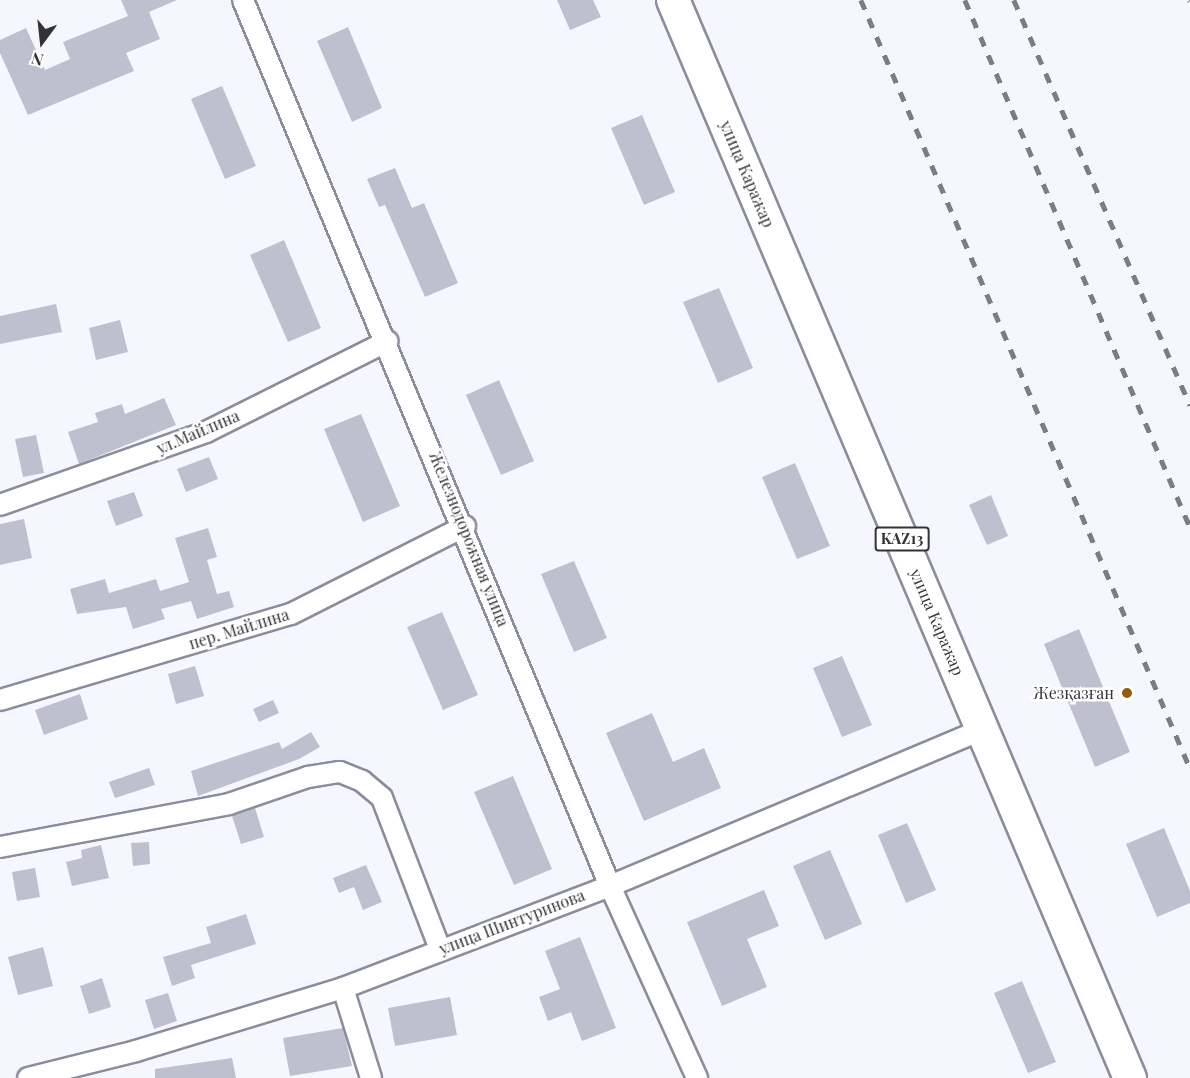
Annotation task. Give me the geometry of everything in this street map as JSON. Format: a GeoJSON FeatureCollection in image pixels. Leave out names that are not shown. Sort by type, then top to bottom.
{"type":"FeatureCollection","features":[{"type":"Feature","properties":{"kind":"main road","name":"улица Каражар"},"geometry":{"type":"LineString","coordinates":[[673,0],[1130,1078]]}},
{"type":"Feature","properties":{"kind":"street","name":"Железнодорожная улица"},"geometry":{"type":"LineString","coordinates":[[243,0],[465,526],[610,886],[697,1078]]}},
{"type":"Feature","properties":{"kind":"street","name":"ул.Майлина"},"geometry":{"type":"LineString","coordinates":[[0,505],[206,432],[388,341]]}},
{"type":"Feature","properties":{"kind":"street","name":"пер. Майлина"},"geometry":{"type":"LineString","coordinates":[[0,700],[291,614],[465,526]]}},
{"type":"Feature","properties":{"kind":"street","name":"улица Шинтуринова"},"geometry":{"type":"LineString","coordinates":[[28,1078],[136,1051],[343,988],[440,949],[610,886],[982,729]]}},
{"type":"Feature","properties":{"kind":"street"},"geometry":{"type":"LineString","coordinates":[[0,847],[229,804],[308,777],[340,771],[362,781],[381,798],[440,949]]}},
{"type":"Feature","properties":{"kind":"street"},"geometry":{"type":"LineString","coordinates":[[343,988],[370,1078]]}},
{"type":"Feature","properties":{"kind":"building"},"geometry":{"type":"Polygon","coordinates":[[[121,0],[177,0],[149,12],[160,39],[126,53],[134,71],[28,115],[0,53],[0,40],[26,28],[45,70],[70,59],[63,42],[128,16],[121,0]]]}},
{"type":"Feature","properties":{"kind":"building"},"geometry":{"type":"Polygon","coordinates":[[[557,0],[593,0],[601,17],[570,30],[557,0]]]}},
{"type":"Feature","properties":{"kind":"building"},"geometry":{"type":"Polygon","coordinates":[[[348,27],[382,108],[352,122],[317,41],[348,27]]]}},
{"type":"Feature","properties":{"kind":"building"},"geometry":{"type":"Polygon","coordinates":[[[222,86],[256,166],[225,179],[191,99],[222,86]]]}},
{"type":"Feature","properties":{"kind":"building"},"geometry":{"type":"Polygon","coordinates":[[[642,115],[675,192],[644,205],[611,128],[642,115]]]}},
{"type":"Feature","properties":{"kind":"building"},"geometry":{"type":"Polygon","coordinates":[[[395,168],[412,208],[424,203],[458,283],[425,297],[385,205],[379,207],[367,179],[395,168]]]}},
{"type":"Feature","properties":{"kind":"building"},"geometry":{"type":"Polygon","coordinates":[[[284,240],[321,328],[288,342],[250,255],[284,240]]]}},
{"type":"Feature","properties":{"kind":"building"},"geometry":{"type":"Polygon","coordinates":[[[719,288],[753,368],[718,383],[683,302],[719,288]]]}},
{"type":"Feature","properties":{"kind":"building"},"geometry":{"type":"Polygon","coordinates":[[[56,304],[62,332],[0,344],[0,316],[56,304]]]}},
{"type":"Feature","properties":{"kind":"building"},"geometry":{"type":"Polygon","coordinates":[[[120,320],[128,352],[96,360],[89,328],[120,320]]]}},
{"type":"Feature","properties":{"kind":"building"},"geometry":{"type":"Polygon","coordinates":[[[499,380],[534,461],[501,475],[466,395],[499,380]]]}},
{"type":"Feature","properties":{"kind":"building"},"geometry":{"type":"Polygon","coordinates":[[[164,398],[176,425],[79,464],[68,432],[98,422],[95,413],[122,404],[125,414],[164,398]]]}},
{"type":"Feature","properties":{"kind":"building"},"geometry":{"type":"Polygon","coordinates":[[[361,414],[400,506],[363,522],[324,429],[361,414]]]}},
{"type":"Feature","properties":{"kind":"building"},"geometry":{"type":"Polygon","coordinates":[[[36,435],[44,473],[23,477],[15,439],[36,435]]]}},
{"type":"Feature","properties":{"kind":"building"},"geometry":{"type":"Polygon","coordinates":[[[209,457],[218,479],[186,492],[177,469],[209,457]]]}},
{"type":"Feature","properties":{"kind":"building"},"geometry":{"type":"Polygon","coordinates":[[[795,463],[830,546],[797,559],[762,477],[795,463]]]}},
{"type":"Feature","properties":{"kind":"building"},"geometry":{"type":"Polygon","coordinates":[[[134,492],[143,516],[116,526],[107,501],[134,492]]]}},
{"type":"Feature","properties":{"kind":"building"},"geometry":{"type":"Polygon","coordinates":[[[991,495],[1008,536],[987,545],[969,505],[991,495]]]}},
{"type":"Feature","properties":{"kind":"building"},"geometry":{"type":"Polygon","coordinates":[[[24,519],[32,558],[0,565],[0,524],[24,519]]]}},
{"type":"Feature","properties":{"kind":"building"},"geometry":{"type":"Polygon","coordinates":[[[208,528],[217,557],[207,560],[217,594],[229,591],[234,607],[197,619],[191,601],[161,609],[165,619],[133,629],[126,607],[77,614],[70,589],[105,579],[109,593],[156,579],[160,591],[189,582],[175,538],[208,528]]]}},
{"type":"Feature","properties":{"kind":"building"},"geometry":{"type":"Polygon","coordinates":[[[574,561],[607,638],[574,652],[541,574],[574,561]]]}},
{"type":"Feature","properties":{"kind":"building"},"geometry":{"type":"Polygon","coordinates":[[[442,612],[478,695],[443,710],[407,627],[442,612]]]}},
{"type":"Feature","properties":{"kind":"building"},"geometry":{"type":"Polygon","coordinates":[[[1079,629],[1130,752],[1095,767],[1044,644],[1079,629]]]}},
{"type":"Feature","properties":{"kind":"building"},"geometry":{"type":"Polygon","coordinates":[[[842,656],[872,725],[842,737],[813,668],[842,656]]]}},
{"type":"Feature","properties":{"kind":"building"},"geometry":{"type":"Polygon","coordinates":[[[195,666],[204,696],[176,704],[168,674],[195,666]]]}},
{"type":"Feature","properties":{"kind":"building"},"geometry":{"type":"Polygon","coordinates":[[[80,694],[88,719],[44,735],[35,710],[80,694]]]}},
{"type":"Feature","properties":{"kind":"building"},"geometry":{"type":"Polygon","coordinates":[[[273,700],[279,713],[259,722],[253,709],[273,700]]]}},
{"type":"Feature","properties":{"kind":"building"},"geometry":{"type":"Polygon","coordinates":[[[652,713],[673,762],[704,748],[721,788],[644,821],[606,733],[652,713]]]}},
{"type":"Feature","properties":{"kind":"building"},"geometry":{"type":"Polygon","coordinates":[[[311,732],[320,747],[299,759],[198,796],[191,771],[279,742],[282,749],[311,732]]]}},
{"type":"Feature","properties":{"kind":"building"},"geometry":{"type":"Polygon","coordinates":[[[149,768],[155,785],[115,798],[109,782],[149,768]]]}},
{"type":"Feature","properties":{"kind":"building"},"geometry":{"type":"Polygon","coordinates":[[[513,776],[552,869],[514,885],[474,792],[513,776]]]}},
{"type":"Feature","properties":{"kind":"building"},"geometry":{"type":"Polygon","coordinates":[[[255,808],[264,837],[241,844],[232,816],[255,808]]]}},
{"type":"Feature","properties":{"kind":"building"},"geometry":{"type":"Polygon","coordinates":[[[907,823],[936,890],[906,903],[878,835],[907,823]]]}},
{"type":"Feature","properties":{"kind":"building"},"geometry":{"type":"Polygon","coordinates":[[[1164,828],[1190,891],[1190,903],[1157,917],[1126,844],[1164,828]]]}},
{"type":"Feature","properties":{"kind":"building"},"geometry":{"type":"Polygon","coordinates":[[[149,842],[150,864],[133,866],[131,843],[149,842]]]}},
{"type":"Feature","properties":{"kind":"building"},"geometry":{"type":"Polygon","coordinates":[[[101,845],[109,878],[72,886],[66,862],[82,858],[81,850],[101,845]]]}},
{"type":"Feature","properties":{"kind":"building"},"geometry":{"type":"Polygon","coordinates":[[[830,850],[862,924],[825,940],[793,866],[830,850]]]}},
{"type":"Feature","properties":{"kind":"building"},"geometry":{"type":"Polygon","coordinates":[[[366,865],[382,902],[363,910],[354,887],[339,893],[333,878],[366,865]]]}},
{"type":"Feature","properties":{"kind":"building"},"geometry":{"type":"Polygon","coordinates":[[[35,868],[40,897],[17,901],[12,872],[35,868]]]}},
{"type":"Feature","properties":{"kind":"building"},"geometry":{"type":"Polygon","coordinates":[[[764,890],[779,926],[747,939],[767,987],[722,1006],[687,922],[764,890]]]}},
{"type":"Feature","properties":{"kind":"building"},"geometry":{"type":"Polygon","coordinates":[[[246,914],[256,944],[191,965],[195,978],[172,986],[163,957],[211,943],[206,927],[246,914]]]}},
{"type":"Feature","properties":{"kind":"building"},"geometry":{"type":"Polygon","coordinates":[[[580,937],[616,1028],[582,1041],[571,1012],[548,1021],[539,997],[560,989],[545,951],[580,937]]]}},
{"type":"Feature","properties":{"kind":"building"},"geometry":{"type":"Polygon","coordinates":[[[43,947],[53,986],[18,995],[8,957],[43,947]]]}},
{"type":"Feature","properties":{"kind":"building"},"geometry":{"type":"Polygon","coordinates":[[[102,978],[111,1007],[89,1014],[80,986],[102,978]]]}},
{"type":"Feature","properties":{"kind":"building"},"geometry":{"type":"Polygon","coordinates":[[[1022,981],[1056,1062],[1028,1073],[994,993],[1022,981]]]}},
{"type":"Feature","properties":{"kind":"building"},"geometry":{"type":"Polygon","coordinates":[[[168,993],[177,1021],[154,1029],[145,1000],[168,993]]]}},
{"type":"Feature","properties":{"kind":"building"},"geometry":{"type":"Polygon","coordinates":[[[450,997],[457,1035],[395,1046],[388,1008],[450,997]]]}},
{"type":"Feature","properties":{"kind":"building"},"geometry":{"type":"Polygon","coordinates":[[[343,1028],[352,1066],[290,1076],[283,1038],[343,1028]]]}},
{"type":"Feature","properties":{"kind":"building"},"geometry":{"type":"Polygon","coordinates":[[[232,1058],[236,1078],[155,1078],[155,1069],[232,1058]]]}},
{"type":"Feature","properties":{"kind":"railway"},"geometry":{"type":"LineString","coordinates":[[861,0],[1190,768]]}},
{"type":"Feature","properties":{"kind":"railway"},"geometry":{"type":"LineString","coordinates":[[965,0],[1190,527]]}},
{"type":"Feature","properties":{"kind":"railway"},"geometry":{"type":"LineString","coordinates":[[1014,0],[1190,405]]}},
{"type":"Feature","properties":{"kind":"place","name":"Жезқазған"},"geometry":{"type":"Point","coordinates":[1127,693]}}]}
